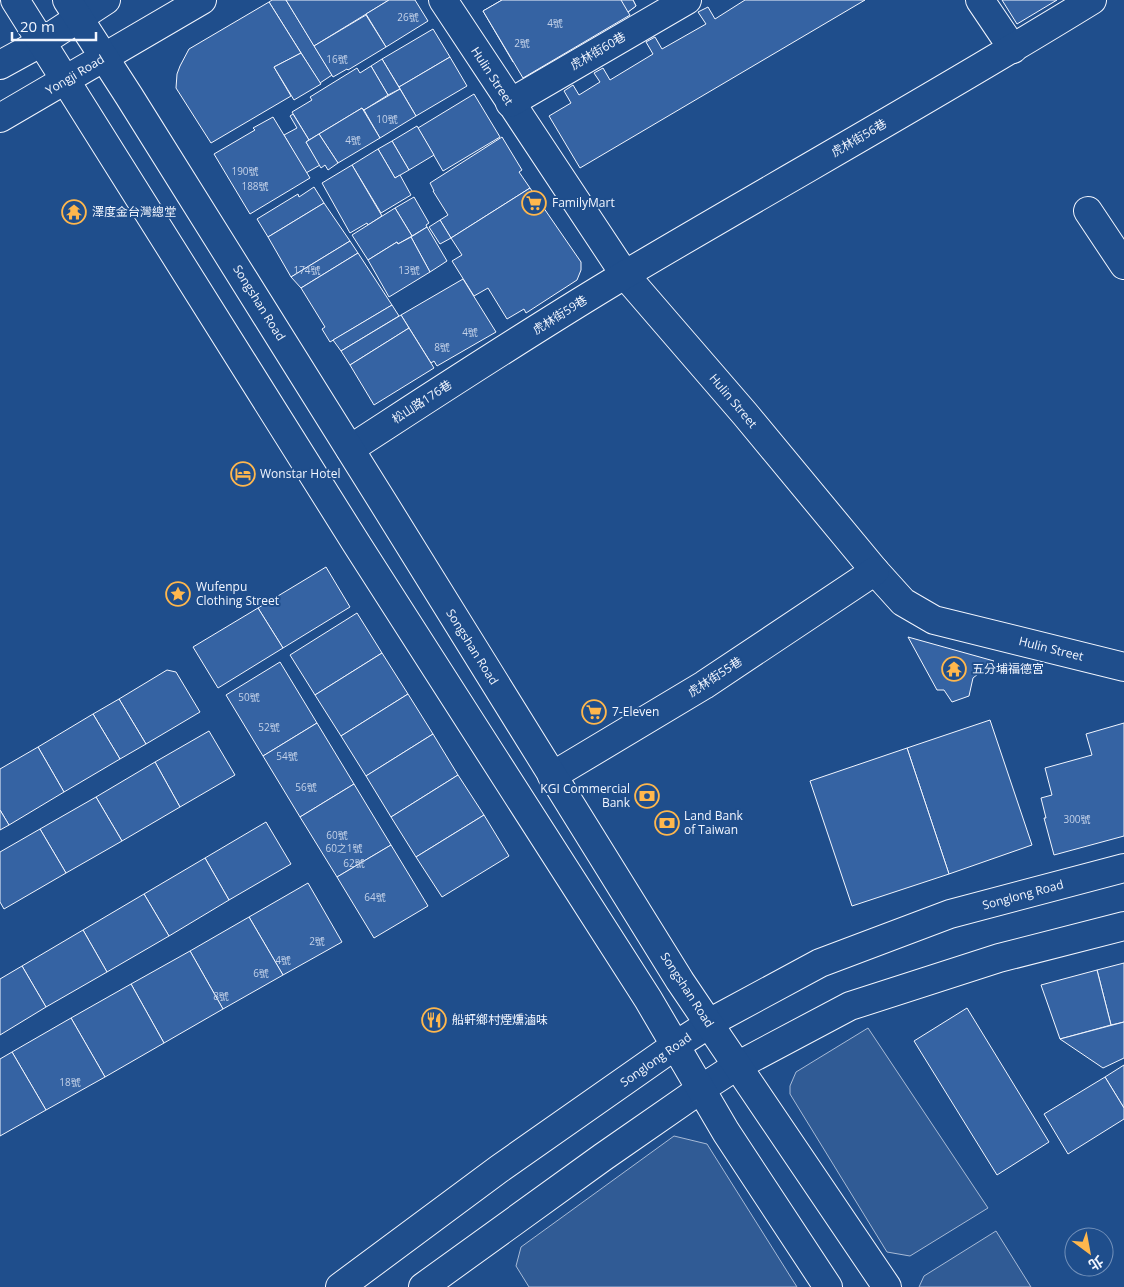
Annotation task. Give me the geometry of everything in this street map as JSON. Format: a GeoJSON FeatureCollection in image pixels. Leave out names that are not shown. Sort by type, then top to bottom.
{"type":"FeatureCollection","features":[{"type":"Feature","properties":{"kind":"street"},"geometry":{"type":"LineString","coordinates":[[16,0],[356,543],[676,1045],[726,1132],[828,1287]]}},
{"type":"Feature","properties":{"kind":"street"},"geometry":{"type":"LineString","coordinates":[[0,64],[42,42],[73,8],[106,0]]}},
{"type":"Feature","properties":{"kind":"street","name":"Yongji Road"},"geometry":{"type":"LineString","coordinates":[[0,118],[202,0]]}},
{"type":"Feature","properties":{"kind":"street","name":"Hulin Street"},"geometry":{"type":"LineString","coordinates":[[443,0],[625,275],[903,602],[934,620],[1124,667]]}},
{"type":"Feature","properties":{"kind":"street","name":"虎林街60巷"},"geometry":{"type":"LineString","coordinates":[[510,103],[686,0]]}},
{"type":"Feature","properties":{"kind":"street"},"geometry":{"type":"LineString","coordinates":[[980,0],[1013,48]]}},
{"type":"Feature","properties":{"kind":"street","name":"虎林街56巷"},"geometry":{"type":"LineString","coordinates":[[625,275],[1092,0]]}},
{"type":"Feature","properties":{"kind":"street","name":"Songshan Road"},"geometry":{"type":"LineString","coordinates":[[73,8],[350,449],[680,981],[887,1287]]}},
{"type":"Feature","properties":{"kind":"street"},"geometry":{"type":"LineString","coordinates":[[1088,211],[1124,265]]}},
{"type":"Feature","properties":{"kind":"street","name":"虎林街59巷"},"geometry":{"type":"LineString","coordinates":[[495,355],[625,275]]}},
{"type":"Feature","properties":{"kind":"street","name":"松山路176巷"},"geometry":{"type":"LineString","coordinates":[[350,449],[495,355]]}},
{"type":"Feature","properties":{"kind":"street","name":"虎林街55巷"},"geometry":{"type":"LineString","coordinates":[[552,776],[704,685],[875,571]]}},
{"type":"Feature","properties":{"kind":"street","name":"Songlong Road"},"geometry":{"type":"LineString","coordinates":[[340,1287],[500,1169],[676,1045],[709,1023],[820,963],[942,917],[1124,868]]}},
{"type":"Feature","properties":{"kind":"street"},"geometry":{"type":"LineString","coordinates":[[424,1287],[701,1089],[738,1066],[850,1006],[999,958],[1124,926]]}},
{"type":"Feature","properties":{"kind":"shaded area"},"geometry":{"type":"Polygon","coordinates":[[[868,1028],[988,1208],[910,1256],[887,1252],[790,1094],[790,1086],[796,1072],[868,1028]]]}},
{"type":"Feature","properties":{"kind":"shaded area"},"geometry":{"type":"Polygon","coordinates":[[[674,1136],[707,1144],[797,1287],[529,1287],[516,1266],[521,1247],[674,1136]]]}},
{"type":"Feature","properties":{"kind":"shaded area"},"geometry":{"type":"Polygon","coordinates":[[[996,1231],[1031,1287],[919,1287],[924,1276],[996,1231]]]}},
{"type":"Feature","properties":{"kind":"building"},"geometry":{"type":"Polygon","coordinates":[[[272,0],[286,0],[332,75],[320,83],[269,2],[272,0]]]}},
{"type":"Feature","properties":{"kind":"building"},"geometry":{"type":"Polygon","coordinates":[[[286,0],[389,0],[314,46],[286,0]]]}},
{"type":"Feature","properties":{"kind":"building"},"geometry":{"type":"Polygon","coordinates":[[[389,0],[415,0],[428,21],[386,47],[366,14],[389,0]]]}},
{"type":"Feature","properties":{"kind":"building"},"geometry":{"type":"Polygon","coordinates":[[[502,0],[614,0],[597,9],[598,11],[578,25],[585,37],[576,42],[568,30],[547,42],[554,54],[545,59],[538,47],[513,62],[483,11],[502,0]]]}},
{"type":"Feature","properties":{"kind":"building"},"geometry":{"type":"Polygon","coordinates":[[[502,0],[633,0],[636,6],[628,12],[630,15],[523,78],[483,11],[502,0]]]}},
{"type":"Feature","properties":{"kind":"building"},"geometry":{"type":"Polygon","coordinates":[[[621,0],[633,0],[636,6],[628,12],[621,0]]]}},
{"type":"Feature","properties":{"kind":"building"},"geometry":{"type":"Polygon","coordinates":[[[745,0],[865,0],[580,168],[549,116],[571,103],[564,91],[573,85],[579,95],[600,82],[594,73],[603,68],[610,80],[653,54],[646,42],[655,37],[662,49],[706,24],[698,12],[708,7],[715,19],[745,0]]]}},
{"type":"Feature","properties":{"kind":"building"},"geometry":{"type":"Polygon","coordinates":[[[1002,0],[1057,0],[1017,24],[1002,0]]]}},
{"type":"Feature","properties":{"kind":"building"},"geometry":{"type":"Polygon","coordinates":[[[269,2],[301,53],[274,67],[291,96],[211,143],[176,88],[177,74],[180,66],[189,49],[269,2]]]}},
{"type":"Feature","properties":{"kind":"building"},"geometry":{"type":"Polygon","coordinates":[[[366,15],[386,47],[333,77],[314,46],[366,15]]]}},
{"type":"Feature","properties":{"kind":"building"},"geometry":{"type":"Polygon","coordinates":[[[433,29],[450,57],[399,87],[382,59],[433,29]]]}},
{"type":"Feature","properties":{"kind":"building"},"geometry":{"type":"Polygon","coordinates":[[[301,53],[321,84],[294,100],[274,67],[301,53]]]}},
{"type":"Feature","properties":{"kind":"building"},"geometry":{"type":"Polygon","coordinates":[[[450,57],[467,86],[416,116],[399,87],[450,57]]]}},
{"type":"Feature","properties":{"kind":"building"},"geometry":{"type":"Polygon","coordinates":[[[382,59],[400,89],[388,95],[371,66],[382,59]]]}},
{"type":"Feature","properties":{"kind":"building"},"geometry":{"type":"Polygon","coordinates":[[[371,66],[388,95],[364,110],[362,108],[309,140],[292,112],[312,100],[310,97],[357,68],[360,73],[371,66]]]}},
{"type":"Feature","properties":{"kind":"building"},"geometry":{"type":"Polygon","coordinates":[[[400,89],[416,116],[380,138],[364,110],[400,89]]]}},
{"type":"Feature","properties":{"kind":"building"},"geometry":{"type":"Polygon","coordinates":[[[474,94],[500,137],[443,171],[418,128],[474,94]]]}},
{"type":"Feature","properties":{"kind":"building"},"geometry":{"type":"Polygon","coordinates":[[[362,108],[380,138],[338,163],[319,134],[362,108]]]}},
{"type":"Feature","properties":{"kind":"building"},"geometry":{"type":"Polygon","coordinates":[[[293,114],[309,140],[306,142],[320,165],[306,173],[284,135],[297,128],[290,116],[293,114]]]}},
{"type":"Feature","properties":{"kind":"building"},"geometry":{"type":"Polygon","coordinates":[[[273,117],[310,178],[250,214],[214,154],[273,117]]]}},
{"type":"Feature","properties":{"kind":"building"},"geometry":{"type":"Polygon","coordinates":[[[417,126],[434,155],[409,170],[392,141],[417,126]]]}},
{"type":"Feature","properties":{"kind":"building"},"geometry":{"type":"Polygon","coordinates":[[[319,134],[338,163],[328,170],[325,165],[321,168],[306,142],[319,134]]]}},
{"type":"Feature","properties":{"kind":"building"},"geometry":{"type":"Polygon","coordinates":[[[502,137],[522,170],[519,172],[530,188],[451,238],[440,220],[448,215],[430,183],[502,137]]]}},
{"type":"Feature","properties":{"kind":"building"},"geometry":{"type":"Polygon","coordinates":[[[392,141],[409,170],[395,178],[378,149],[392,141]]]}},
{"type":"Feature","properties":{"kind":"building"},"geometry":{"type":"Polygon","coordinates":[[[378,149],[395,178],[400,175],[411,195],[381,213],[352,165],[378,149]]]}},
{"type":"Feature","properties":{"kind":"building"},"geometry":{"type":"Polygon","coordinates":[[[352,165],[382,216],[350,233],[322,183],[352,165]]]}},
{"type":"Feature","properties":{"kind":"building"},"geometry":{"type":"Polygon","coordinates":[[[314,187],[324,203],[268,237],[257,219],[298,194],[299,197],[314,187]]]}},
{"type":"Feature","properties":{"kind":"building"},"geometry":{"type":"Polygon","coordinates":[[[530,188],[581,262],[581,270],[577,280],[526,313],[524,309],[507,319],[488,288],[474,296],[452,261],[462,255],[451,238],[530,188]]]}},
{"type":"Feature","properties":{"kind":"building"},"geometry":{"type":"Polygon","coordinates":[[[414,197],[429,223],[426,225],[427,227],[412,236],[395,208],[414,197]]]}},
{"type":"Feature","properties":{"kind":"building"},"geometry":{"type":"Polygon","coordinates":[[[324,203],[350,241],[291,277],[268,237],[324,203]]]}},
{"type":"Feature","properties":{"kind":"building"},"geometry":{"type":"Polygon","coordinates":[[[395,208],[412,236],[398,244],[397,242],[368,260],[352,235],[395,208]]]}},
{"type":"Feature","properties":{"kind":"building"},"geometry":{"type":"Polygon","coordinates":[[[440,220],[451,238],[440,244],[429,227],[440,220]]]}},
{"type":"Feature","properties":{"kind":"building"},"geometry":{"type":"Polygon","coordinates":[[[427,227],[447,261],[430,272],[411,237],[427,227]]]}},
{"type":"Feature","properties":{"kind":"building"},"geometry":{"type":"Polygon","coordinates":[[[411,237],[430,272],[389,297],[368,260],[397,242],[398,244],[411,237]]]}},
{"type":"Feature","properties":{"kind":"building"},"geometry":{"type":"Polygon","coordinates":[[[350,241],[358,253],[301,288],[291,277],[350,241]]]}},
{"type":"Feature","properties":{"kind":"building"},"geometry":{"type":"Polygon","coordinates":[[[358,253],[392,305],[330,342],[322,329],[325,327],[301,288],[358,253]]]}},
{"type":"Feature","properties":{"kind":"building"},"geometry":{"type":"Polygon","coordinates":[[[463,279],[496,332],[437,366],[434,361],[431,363],[401,315],[463,279]]]}},
{"type":"Feature","properties":{"kind":"building"},"geometry":{"type":"Polygon","coordinates":[[[392,305],[399,316],[341,351],[333,340],[392,305]]]}},
{"type":"Feature","properties":{"kind":"building"},"geometry":{"type":"Polygon","coordinates":[[[401,315],[409,328],[350,365],[341,351],[401,315]]]}},
{"type":"Feature","properties":{"kind":"building"},"geometry":{"type":"Polygon","coordinates":[[[409,328],[434,368],[374,405],[350,365],[409,328]]]}},
{"type":"Feature","properties":{"kind":"building"},"geometry":{"type":"Polygon","coordinates":[[[326,567],[350,607],[283,648],[258,608],[326,567]]]}},
{"type":"Feature","properties":{"kind":"building"},"geometry":{"type":"Polygon","coordinates":[[[258,608],[283,648],[218,688],[193,647],[258,608]]]}},
{"type":"Feature","properties":{"kind":"building"},"geometry":{"type":"Polygon","coordinates":[[[357,613],[382,653],[315,695],[290,655],[357,613]]]}},
{"type":"Feature","properties":{"kind":"building","name":"五分埔福德宮"},"geometry":{"type":"Polygon","coordinates":[[[908,637],[994,661],[973,678],[969,696],[952,702],[944,690],[937,690],[908,637]]]}},
{"type":"Feature","properties":{"kind":"building"},"geometry":{"type":"Polygon","coordinates":[[[382,653],[408,694],[341,736],[315,695],[382,653]]]}},
{"type":"Feature","properties":{"kind":"building"},"geometry":{"type":"Polygon","coordinates":[[[280,662],[317,723],[263,756],[226,695],[280,662]]]}},
{"type":"Feature","properties":{"kind":"building"},"geometry":{"type":"Polygon","coordinates":[[[167,670],[176,672],[200,712],[146,744],[119,699],[167,670]]]}},
{"type":"Feature","properties":{"kind":"building"},"geometry":{"type":"Polygon","coordinates":[[[408,694],[433,734],[366,776],[341,736],[408,694]]]}},
{"type":"Feature","properties":{"kind":"building"},"geometry":{"type":"Polygon","coordinates":[[[119,699],[146,744],[120,759],[93,714],[119,699]]]}},
{"type":"Feature","properties":{"kind":"building"},"geometry":{"type":"Polygon","coordinates":[[[93,714],[120,759],[64,792],[38,747],[93,714]]]}},
{"type":"Feature","properties":{"kind":"building"},"geometry":{"type":"Polygon","coordinates":[[[990,720],[1032,845],[949,874],[907,748],[990,720]]]}},
{"type":"Feature","properties":{"kind":"building"},"geometry":{"type":"Polygon","coordinates":[[[317,723],[354,784],[300,817],[263,756],[317,723]]]}},
{"type":"Feature","properties":{"kind":"building"},"geometry":{"type":"Polygon","coordinates":[[[1124,723],[1124,836],[1054,855],[1044,818],[1046,818],[1041,798],[1052,795],[1045,768],[1092,755],[1086,734],[1124,723]]]}},
{"type":"Feature","properties":{"kind":"building"},"geometry":{"type":"Polygon","coordinates":[[[209,731],[235,775],[180,807],[155,762],[209,731]]]}},
{"type":"Feature","properties":{"kind":"building"},"geometry":{"type":"Polygon","coordinates":[[[433,734],[458,775],[391,817],[366,776],[433,734]]]}},
{"type":"Feature","properties":{"kind":"building"},"geometry":{"type":"Polygon","coordinates":[[[38,747],[64,792],[9,825],[0,810],[0,769],[38,747]]]}},
{"type":"Feature","properties":{"kind":"building"},"geometry":{"type":"Polygon","coordinates":[[[907,748],[949,874],[852,906],[810,781],[907,748]]]}},
{"type":"Feature","properties":{"kind":"building"},"geometry":{"type":"Polygon","coordinates":[[[155,762],[180,807],[122,841],[96,797],[155,762]]]}},
{"type":"Feature","properties":{"kind":"building"},"geometry":{"type":"Polygon","coordinates":[[[458,775],[484,815],[416,857],[391,817],[458,775]]]}},
{"type":"Feature","properties":{"kind":"building"},"geometry":{"type":"Polygon","coordinates":[[[354,784],[391,845],[337,877],[300,817],[354,784]]]}},
{"type":"Feature","properties":{"kind":"building"},"geometry":{"type":"Polygon","coordinates":[[[96,797],[122,841],[66,873],[40,829],[96,797]]]}},
{"type":"Feature","properties":{"kind":"building"},"geometry":{"type":"Polygon","coordinates":[[[0,810],[9,825],[0,830],[0,810]]]}},
{"type":"Feature","properties":{"kind":"building"},"geometry":{"type":"Polygon","coordinates":[[[484,815],[509,856],[442,897],[416,857],[484,815]]]}},
{"type":"Feature","properties":{"kind":"building"},"geometry":{"type":"Polygon","coordinates":[[[266,822],[291,864],[229,900],[205,858],[266,822]]]}},
{"type":"Feature","properties":{"kind":"building"},"geometry":{"type":"Polygon","coordinates":[[[40,829],[66,873],[4,909],[0,902],[0,852],[40,829]]]}},
{"type":"Feature","properties":{"kind":"building"},"geometry":{"type":"Polygon","coordinates":[[[391,845],[428,906],[374,938],[337,877],[391,845]]]}},
{"type":"Feature","properties":{"kind":"building"},"geometry":{"type":"Polygon","coordinates":[[[205,858],[229,900],[169,936],[144,894],[205,858]]]}},
{"type":"Feature","properties":{"kind":"building"},"geometry":{"type":"Polygon","coordinates":[[[308,883],[342,942],[283,975],[249,917],[308,883]]]}},
{"type":"Feature","properties":{"kind":"building"},"geometry":{"type":"Polygon","coordinates":[[[144,894],[169,936],[107,972],[83,930],[144,894]]]}},
{"type":"Feature","properties":{"kind":"building"},"geometry":{"type":"Polygon","coordinates":[[[249,917],[283,975],[223,1009],[190,951],[249,917]]]}},
{"type":"Feature","properties":{"kind":"building"},"geometry":{"type":"Polygon","coordinates":[[[83,930],[107,972],[46,1007],[22,966],[83,930]]]}},
{"type":"Feature","properties":{"kind":"building"},"geometry":{"type":"Polygon","coordinates":[[[190,951],[223,1009],[164,1043],[131,984],[190,951]]]}},
{"type":"Feature","properties":{"kind":"building"},"geometry":{"type":"Polygon","coordinates":[[[1124,963],[1124,1022],[1111,1025],[1097,970],[1124,963]]]}},
{"type":"Feature","properties":{"kind":"building"},"geometry":{"type":"Polygon","coordinates":[[[22,966],[46,1007],[0,1035],[0,979],[22,966]]]}},
{"type":"Feature","properties":{"kind":"building"},"geometry":{"type":"Polygon","coordinates":[[[1097,970],[1111,1025],[1060,1039],[1041,985],[1097,970]]]}},
{"type":"Feature","properties":{"kind":"building"},"geometry":{"type":"Polygon","coordinates":[[[131,984],[164,1043],[105,1077],[71,1018],[131,984]]]}},
{"type":"Feature","properties":{"kind":"building"},"geometry":{"type":"Polygon","coordinates":[[[967,1008],[1049,1142],[997,1175],[914,1041],[967,1008]]]}},
{"type":"Feature","properties":{"kind":"building"},"geometry":{"type":"Polygon","coordinates":[[[71,1018],[105,1077],[46,1110],[12,1052],[71,1018]]]}},
{"type":"Feature","properties":{"kind":"building"},"geometry":{"type":"Polygon","coordinates":[[[1124,1022],[1124,1058],[1103,1068],[1060,1039],[1124,1022]]]}},
{"type":"Feature","properties":{"kind":"building"},"geometry":{"type":"Polygon","coordinates":[[[12,1052],[46,1110],[0,1136],[0,1059],[12,1052]]]}},
{"type":"Feature","properties":{"kind":"building"},"geometry":{"type":"Polygon","coordinates":[[[1124,1065],[1124,1108],[1105,1077],[1124,1065]]]}},
{"type":"Feature","properties":{"kind":"building"},"geometry":{"type":"Polygon","coordinates":[[[1105,1077],[1124,1108],[1124,1119],[1068,1154],[1044,1114],[1105,1077]]]}},
{"type":"Feature","properties":{"kind":"place","name":"FamilyMart"},"geometry":{"type":"Point","coordinates":[534,203]}},
{"type":"Feature","properties":{"kind":"place","name":"澤度金台灣總堂"},"geometry":{"type":"Point","coordinates":[74,212]}},
{"type":"Feature","properties":{"kind":"place","name":"Wonstar Hotel"},"geometry":{"type":"Point","coordinates":[243,474]}},
{"type":"Feature","properties":{"kind":"place","name":"Wufenpu Clothing Street"},"geometry":{"type":"Point","coordinates":[178,594]}},
{"type":"Feature","properties":{"kind":"place","name":"五分埔福德宮"},"geometry":{"type":"Point","coordinates":[954,669]}},
{"type":"Feature","properties":{"kind":"place","name":"7-Eleven"},"geometry":{"type":"Point","coordinates":[594,712]}},
{"type":"Feature","properties":{"kind":"place","name":"KGI Commercial Bank"},"geometry":{"type":"Point","coordinates":[647,796]}},
{"type":"Feature","properties":{"kind":"place","name":"Land Bank of Taiwan"},"geometry":{"type":"Point","coordinates":[667,823]}},
{"type":"Feature","properties":{"kind":"place","name":"船軒鄉村煙燻滷味"},"geometry":{"type":"Point","coordinates":[434,1020]}}]}
